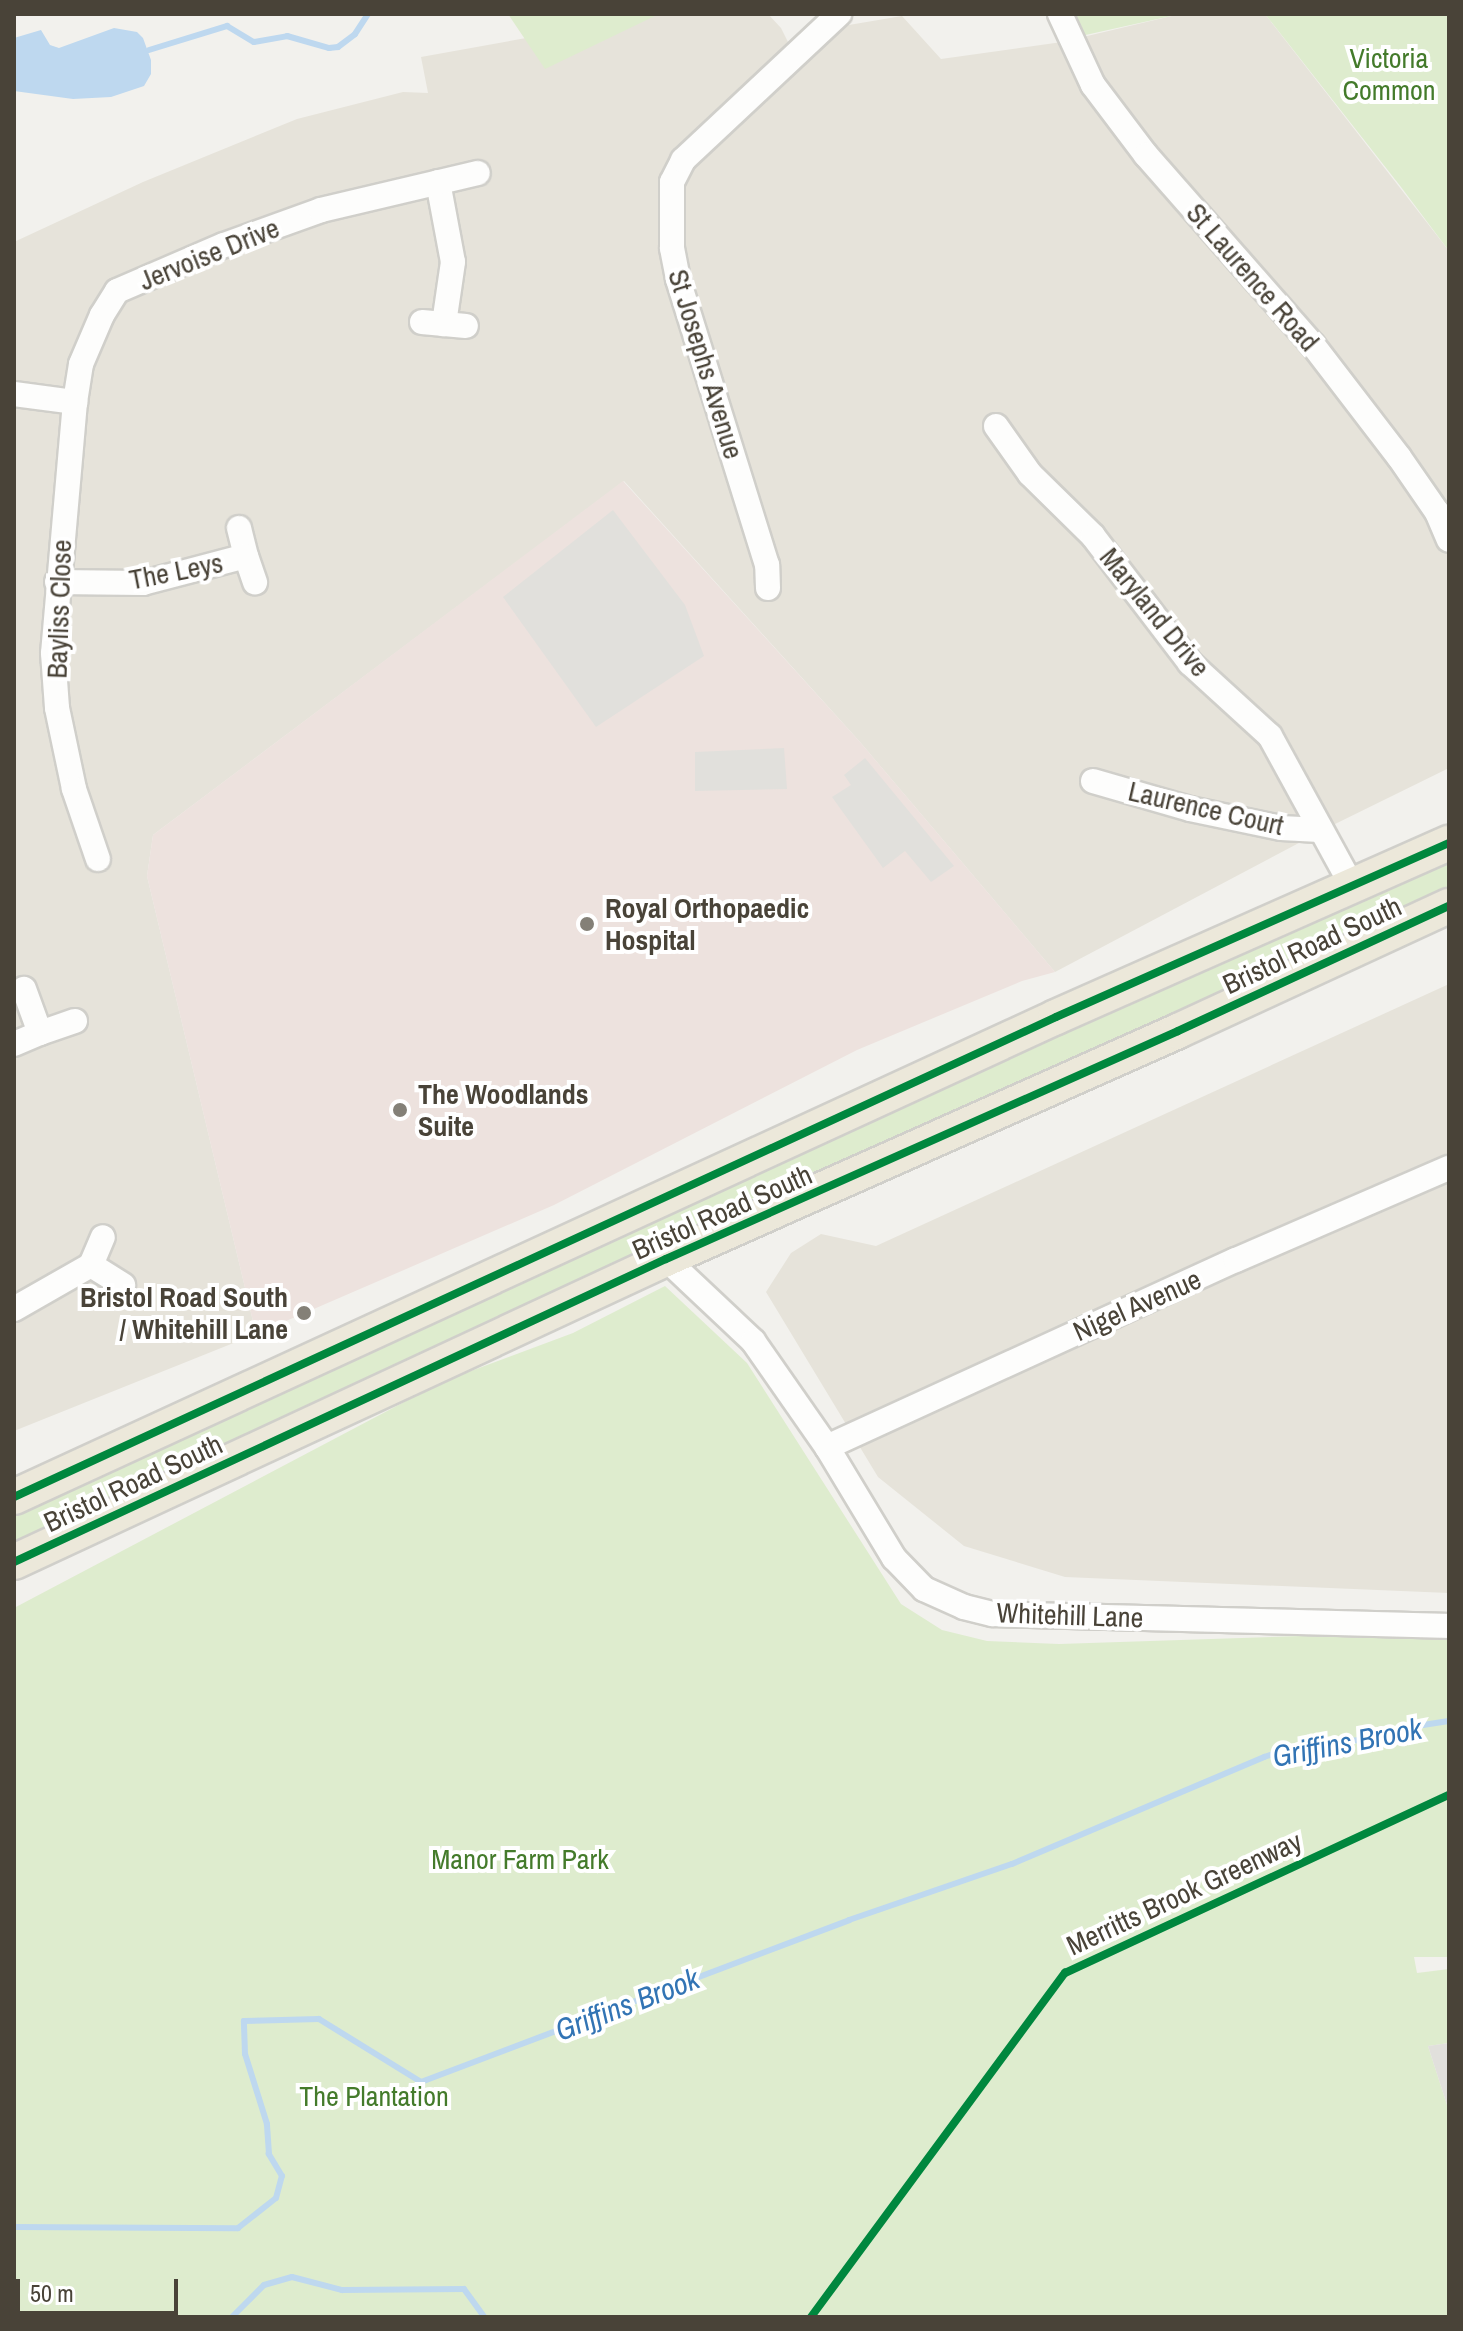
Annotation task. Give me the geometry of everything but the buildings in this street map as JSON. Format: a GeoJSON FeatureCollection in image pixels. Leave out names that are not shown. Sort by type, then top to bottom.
{"type":"FeatureCollection","features":[{"type":"Feature","properties":{"kind":"highway","name":"Bristol Road South"},"geometry":{"type":"LineString","coordinates":[[14,1497],[1027,1030],[1445,847]]}},
{"type":"Feature","properties":{"kind":"highway","name":"Bristol Road South"},"geometry":{"type":"LineString","coordinates":[[14,1562],[666,1259],[1111,1062],[1449,906]]}},
{"type":"Feature","properties":{"kind":"street","name":"St Josephs Avenue"},"geometry":{"type":"LineString","coordinates":[[768,588],[767,565],[678,279],[672,248],[672,182],[683,160],[839,14]]}},
{"type":"Feature","properties":{"kind":"street","name":"St Laurence Road"},"geometry":{"type":"LineString","coordinates":[[1060,14],[1093,85],[1146,155],[1313,345],[1399,457],[1437,512],[1449,540]]}},
{"type":"Feature","properties":{"kind":"street","name":"Jervoise Drive"},"geometry":{"type":"LineString","coordinates":[[75,402],[81,364],[102,315],[117,291],[224,245],[321,210],[478,173]]}},
{"type":"Feature","properties":{"kind":"street"},"geometry":{"type":"LineString","coordinates":[[438,182],[453,262],[444,324]]}},
{"type":"Feature","properties":{"kind":"street"},"geometry":{"type":"LineString","coordinates":[[14,394],[75,402]]}},
{"type":"Feature","properties":{"kind":"street","name":"Bayliss Close"},"geometry":{"type":"LineString","coordinates":[[75,402],[53,653],[57,708],[74,789],[98,859]]}},
{"type":"Feature","properties":{"kind":"street","name":"Maryland Drive"},"geometry":{"type":"LineString","coordinates":[[996,426],[1030,474],[1093,536],[1190,663],[1270,736],[1320,830],[1332,844],[1352,886]]}},
{"type":"Feature","properties":{"kind":"street","name":"The Leys"},"geometry":{"type":"LineString","coordinates":[[239,528],[255,582]]}},
{"type":"Feature","properties":{"kind":"street","name":"The Leys"},"geometry":{"type":"LineString","coordinates":[[57,582],[143,583],[246,556]]}},
{"type":"Feature","properties":{"kind":"street","name":"Laurence Court"},"geometry":{"type":"LineString","coordinates":[[1093,781],[1190,809],[1281,828],[1320,830]]}},
{"type":"Feature","properties":{"kind":"street"},"geometry":{"type":"LineString","coordinates":[[24,989],[40,1033]]}},
{"type":"Feature","properties":{"kind":"street"},"geometry":{"type":"LineString","coordinates":[[14,1044],[75,1021]]}},
{"type":"Feature","properties":{"kind":"street","name":"Nigel Avenue"},"geometry":{"type":"LineString","coordinates":[[827,1447],[1222,1266],[1449,1168]]}},
{"type":"Feature","properties":{"kind":"street"},"geometry":{"type":"LineString","coordinates":[[14,1309],[91,1265],[103,1237]]}},
{"type":"Feature","properties":{"kind":"street","name":"Whitehill Lane"},"geometry":{"type":"LineString","coordinates":[[666,1259],[753,1341],[827,1447],[894,1558],[924,1589],[964,1607],[993,1614],[1449,1626]]}},
{"type":"Feature","properties":{"kind":"street"},"geometry":{"type":"LineString","coordinates":[[91,1265],[123,1285]]}},
{"type":"Feature","properties":{"kind":"shaded area"},"geometry":{"type":"Polygon","coordinates":[[[659,14],[768,14],[781,28],[798,62],[837,27],[902,16],[941,59],[1062,42],[1180,14],[1265,14],[1449,251],[1449,768],[1331,826],[1055,972],[860,742],[624,481],[153,835],[147,876],[256,1334],[14,1431],[14,242],[143,182],[297,119],[403,92],[428,93],[421,57],[659,14]]]}},
{"type":"Feature","properties":{"kind":"shaded area","name":"Royal Orthopaedic Hospital"},"geometry":{"type":"Polygon","coordinates":[[[623,481],[860,742],[1055,972],[1022,981],[857,1050],[554,1205],[256,1334],[147,876],[153,835],[623,481]]]}},
{"type":"Feature","properties":{"kind":"shaded area"},"geometry":{"type":"Polygon","coordinates":[[[613,510],[685,605],[704,656],[596,727],[503,597],[613,510]]]}},
{"type":"Feature","properties":{"kind":"shaded area"},"geometry":{"type":"Polygon","coordinates":[[[784,748],[787,789],[695,791],[695,752],[784,748]]]}},
{"type":"Feature","properties":{"kind":"shaded area"},"geometry":{"type":"Polygon","coordinates":[[[865,758],[954,866],[931,882],[905,851],[883,868],[832,797],[851,785],[844,775],[865,758]]]}},
{"type":"Feature","properties":{"kind":"shaded area"},"geometry":{"type":"Polygon","coordinates":[[[1449,984],[1449,1593],[1065,1577],[964,1546],[878,1477],[766,1292],[791,1253],[821,1234],[876,1246],[1449,984]]]}},
{"type":"Feature","properties":{"kind":"shaded area"},"geometry":{"type":"Polygon","coordinates":[[[1449,2043],[1449,2111],[1428,2046],[1449,2043]]]}},
{"type":"Feature","properties":{"kind":"green space"},"geometry":{"type":"Polygon","coordinates":[[[508,14],[659,14],[545,69],[508,14]]]}},
{"type":"Feature","properties":{"kind":"green space"},"geometry":{"type":"Polygon","coordinates":[[[1072,14],[1180,14],[1081,36],[1072,14]]]}},
{"type":"Feature","properties":{"kind":"green space","name":"Victoria Common"},"geometry":{"type":"Polygon","coordinates":[[[1265,14],[1449,14],[1449,251],[1401,187],[1265,14]]]}},
{"type":"Feature","properties":{"kind":"green space"},"geometry":{"type":"Polygon","coordinates":[[[1449,862],[1449,898],[18,1542],[14,1540],[14,1506],[1438,863],[1449,862]]]}},
{"type":"Feature","properties":{"kind":"green space","name":"Manor Farm Park"},"geometry":{"type":"Polygon","coordinates":[[[665,1286],[747,1363],[901,1604],[942,1630],[987,1641],[1059,1644],[1449,1631],[1449,1957],[1414,1957],[1417,1973],[1449,1969],[1449,2043],[1428,2046],[1449,2111],[1449,2317],[14,2317],[14,1608],[444,1381],[573,1333],[665,1286]]]}},
{"type":"Feature","properties":{"kind":"water"},"geometry":{"type":"Polygon","coordinates":[[[114,28],[137,32],[143,38],[151,60],[151,74],[144,86],[111,97],[73,99],[14,91],[14,38],[41,30],[50,45],[59,48],[114,28]]]}},
{"type":"Feature","properties":{"kind":"waterway"},"geometry":{"type":"LineString","coordinates":[[149,50],[227,26],[254,42],[287,36],[329,48],[338,47],[355,34],[368,14]]}},
{"type":"Feature","properties":{"kind":"waterway","name":"Griffins Brook"},"geometry":{"type":"LineString","coordinates":[[14,2227],[238,2228],[276,2198],[282,2176],[269,2154],[267,2124],[245,2054],[244,2021],[319,2019],[421,2082],[849,1920],[1012,1864],[1264,1757],[1295,1747],[1386,1737],[1423,1725],[1449,1721]]}},
{"type":"Feature","properties":{"kind":"waterway"},"geometry":{"type":"LineString","coordinates":[[232,2317],[264,2285],[292,2277],[342,2290],[464,2289],[484,2317]]}},
{"type":"Feature","properties":{"kind":"cycle path"},"geometry":{"type":"LineString","coordinates":[[14,1497],[1056,1017],[1449,843]]}},
{"type":"Feature","properties":{"kind":"cycle path"},"geometry":{"type":"LineString","coordinates":[[14,1562],[666,1259],[1178,1031],[1449,906]]}},
{"type":"Feature","properties":{"kind":"cycle path","name":"Merritts Brook Greenway"},"geometry":{"type":"LineString","coordinates":[[811,2317],[1065,1973],[1449,1795]]}},
{"type":"Feature","properties":{"kind":"place","name":"Royal Orthopaedic Hospital"},"geometry":{"type":"Point","coordinates":[587,924]}},
{"type":"Feature","properties":{"kind":"place","name":"The Woodlands Suite"},"geometry":{"type":"Point","coordinates":[400,1110]}},
{"type":"Feature","properties":{"kind":"place","name":"Bristol Road South / Whitehill Lane"},"geometry":{"type":"Point","coordinates":[304,1313]}},
{"type":"Feature","properties":{"kind":"park label","name":"The Plantation"},"geometry":{"type":"Point","coordinates":[374,2096]}}]}
